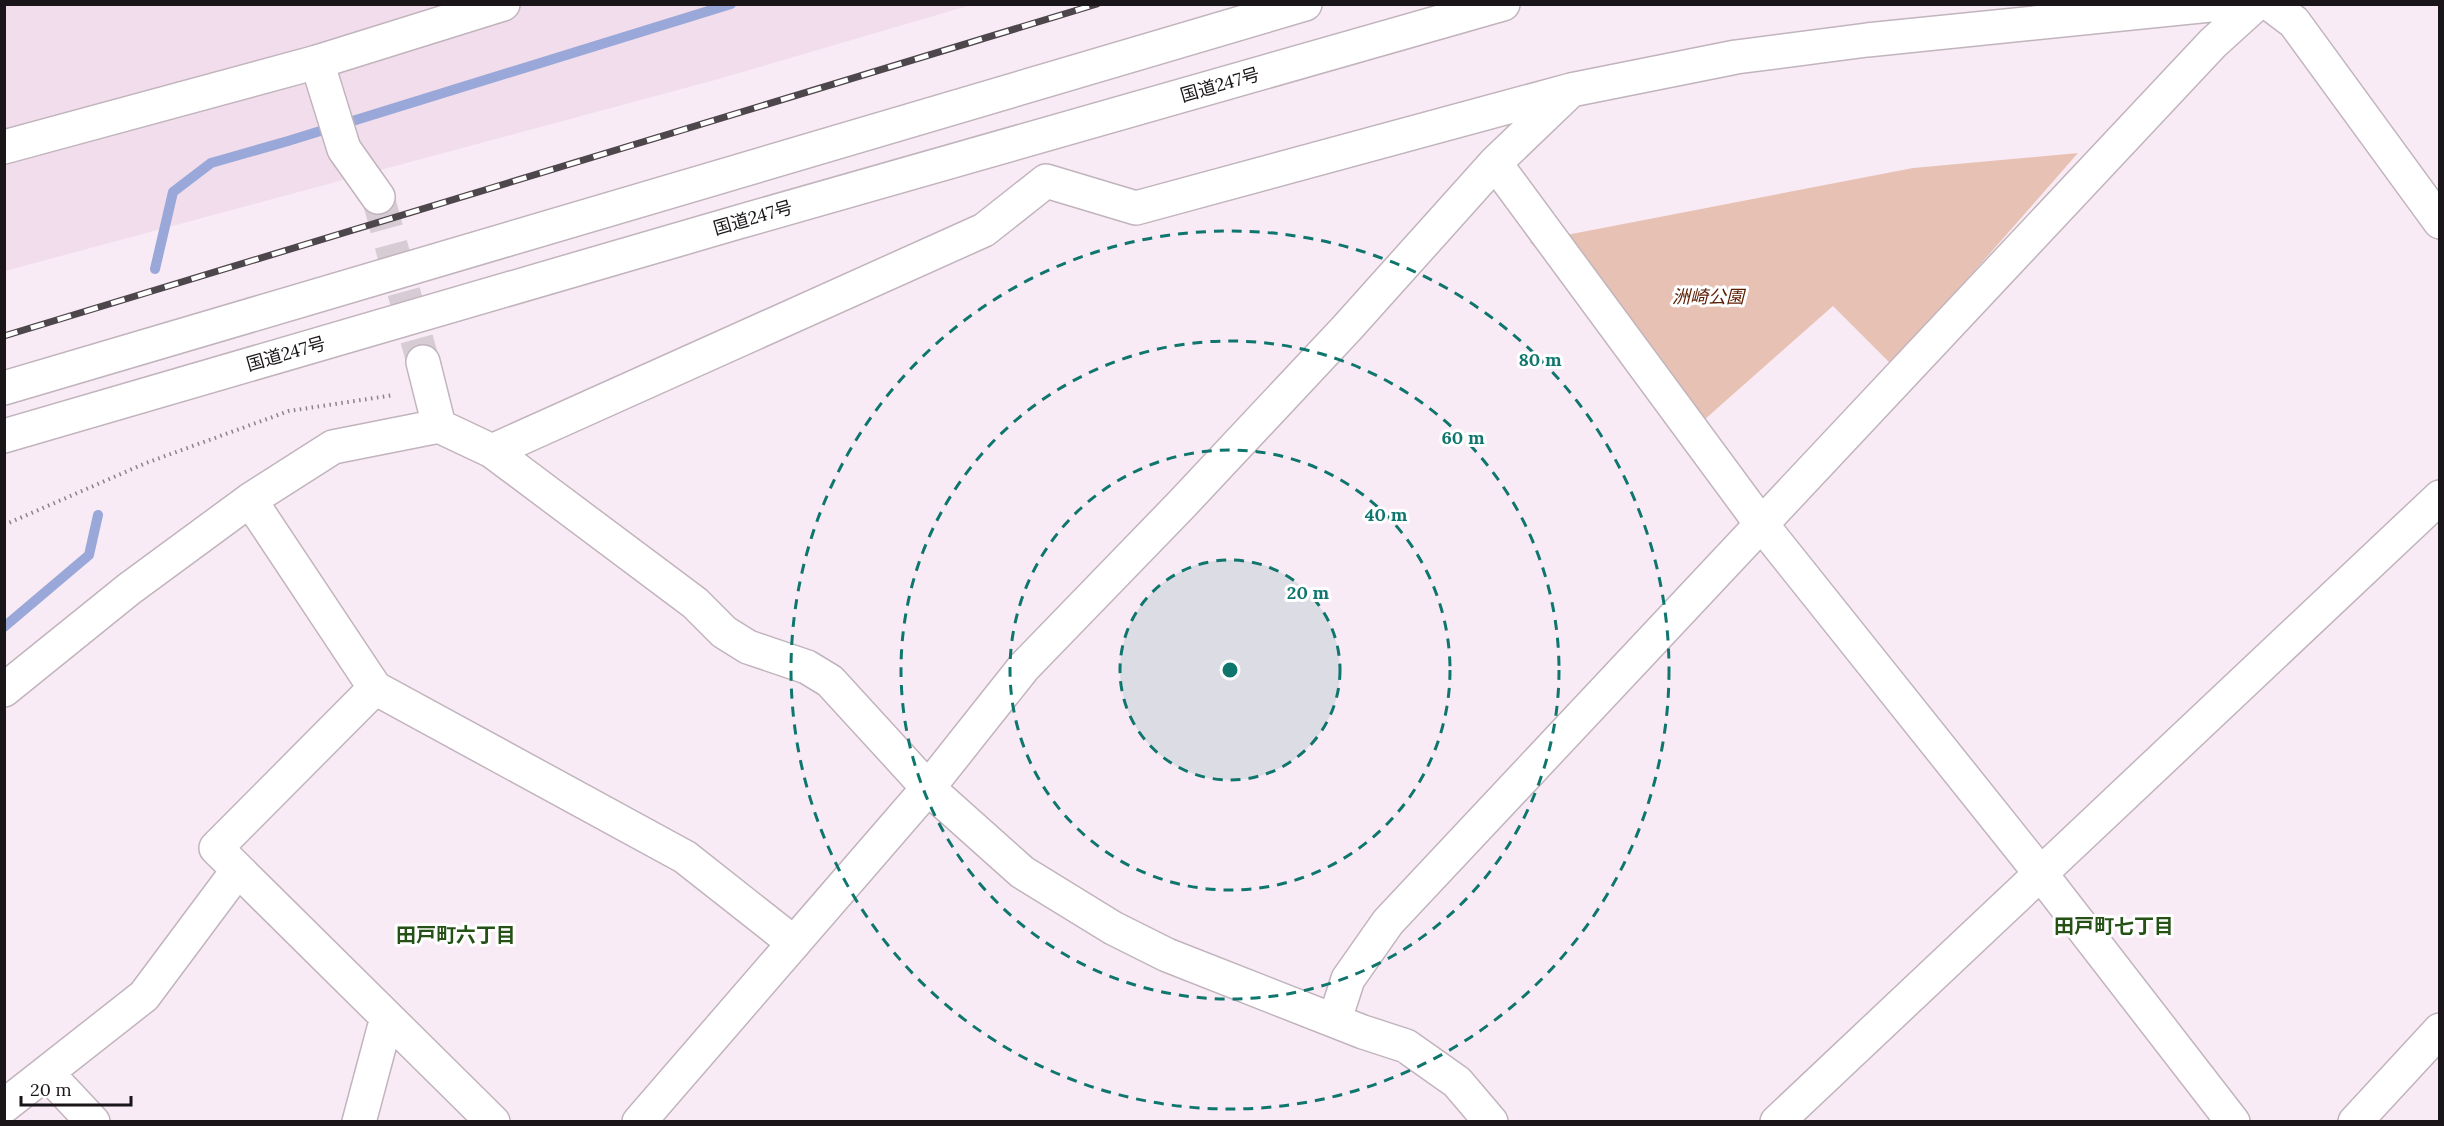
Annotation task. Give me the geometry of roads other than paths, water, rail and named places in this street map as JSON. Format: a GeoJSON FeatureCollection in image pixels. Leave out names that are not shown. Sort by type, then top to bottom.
{"type":"FeatureCollection","features":[{"type":"Feature","properties":{"kind":"main road"},"geometry":{"type":"LineString","coordinates":[[4,147],[317,62],[503,4]]}},
{"type":"Feature","properties":{"kind":"main road"},"geometry":{"type":"LineString","coordinates":[[4,388],[1305,4]]}},
{"type":"Feature","properties":{"kind":"main road","name":"国道247号"},"geometry":{"type":"LineString","coordinates":[[4,436],[746,220],[1503,4]]}},
{"type":"Feature","properties":{"kind":"main road"},"geometry":{"type":"LineString","coordinates":[[492,451],[984,230],[1046,181],[1136,208],[1571,90],[1736,57],[1867,40],[2220,4]]}},
{"type":"Feature","properties":{"kind":"main road"},"geometry":{"type":"LineString","coordinates":[[1335,1019],[1348,980],[1388,922],[2213,43],[2256,4]]}},
{"type":"Feature","properties":{"kind":"main road"},"geometry":{"type":"LineString","coordinates":[[2270,4],[2294,22],[2439,222]]}},
{"type":"Feature","properties":{"kind":"main road"},"geometry":{"type":"LineString","coordinates":[[317,62],[344,149],[378,197]]}},
{"type":"Feature","properties":{"kind":"main road"},"geometry":{"type":"LineString","coordinates":[[639,1122],[928,788],[1024,668],[1331,345],[1495,163],[1571,90]]}},
{"type":"Feature","properties":{"kind":"main road"},"geometry":{"type":"LineString","coordinates":[[1495,163],[1762,525],[2042,874],[2233,1122]]}},
{"type":"Feature","properties":{"kind":"main road"},"geometry":{"type":"LineString","coordinates":[[427,376],[438,426]]}},
{"type":"Feature","properties":{"kind":"main road"},"geometry":{"type":"LineString","coordinates":[[4,690],[129,589],[250,500],[333,447],[438,426],[492,451],[695,603],[724,632],[748,646],[807,667],[830,681],[928,788],[1022,872],[1113,928],[1167,955],[1335,1019],[1363,1032],[1406,1046],[1457,1082],[1491,1122]]}},
{"type":"Feature","properties":{"kind":"main road"},"geometry":{"type":"LineString","coordinates":[[1777,1122],[2439,498]]}},
{"type":"Feature","properties":{"kind":"main road"},"geometry":{"type":"LineString","coordinates":[[250,500],[375,688],[685,857],[794,943]]}},
{"type":"Feature","properties":{"kind":"main road"},"geometry":{"type":"LineString","coordinates":[[375,688],[216,848],[493,1122]]}},
{"type":"Feature","properties":{"kind":"main road"},"geometry":{"type":"LineString","coordinates":[[4,1106],[144,996],[238,870]]}},
{"type":"Feature","properties":{"kind":"main road"},"geometry":{"type":"LineString","coordinates":[[359,1122],[387,1017]]}},
{"type":"Feature","properties":{"kind":"main road"},"geometry":{"type":"LineString","coordinates":[[2355,1122],[2439,1030]]}},
{"type":"Feature","properties":{"kind":"main road"},"geometry":{"type":"LineString","coordinates":[[47,1073],[93,1122]]}},
{"type":"Feature","properties":{"kind":"waterway"},"geometry":{"type":"LineString","coordinates":[[155,269],[173,192],[211,163],[731,4]]}},
{"type":"Feature","properties":{"kind":"waterway"},"geometry":{"type":"LineString","coordinates":[[4,627],[89,555],[98,515]]}},
{"type":"Feature","properties":{"kind":"tunnel"},"geometry":{"type":"LineString","coordinates":[[378,197],[423,362]]}},
{"type":"Feature","properties":{"kind":"railway"},"geometry":{"type":"LineString","coordinates":[[4,336],[1097,4]]}},
{"type":"Feature","properties":{"kind":"district","name":"田戸町七丁目"},"geometry":{"type":"Point","coordinates":[2114,926]}},
{"type":"Feature","properties":{"kind":"district","name":"田戸町六丁目"},"geometry":{"type":"Point","coordinates":[456,935]}},
{"type":"Feature","properties":{"kind":"park label","name":"洲崎公園"},"geometry":{"type":"Point","coordinates":[1708,297]}}]}
